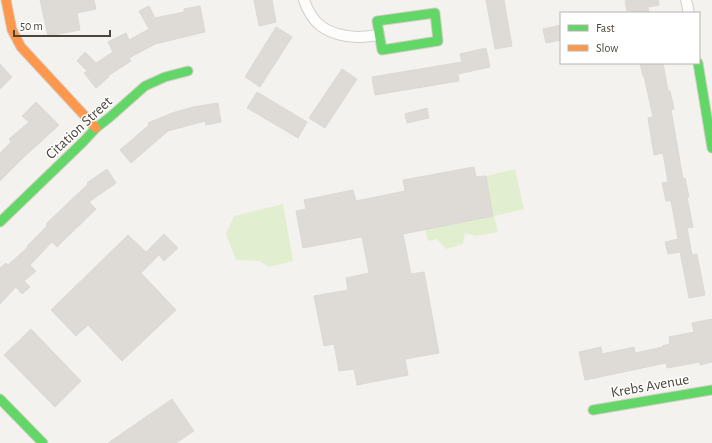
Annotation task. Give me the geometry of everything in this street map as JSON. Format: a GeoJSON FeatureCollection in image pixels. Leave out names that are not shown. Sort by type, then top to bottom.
{"type":"FeatureCollection","features":[{"type":"Feature","properties":{"kind":"street"},"geometry":{"type":"LineString","coordinates":[[6,0],[11,29],[16,40],[96,128]]}},
{"type":"Feature","properties":{"kind":"street"},"geometry":{"type":"LineString","coordinates":[[304,0],[306,7],[314,19],[321,26],[335,33],[357,37],[379,35]]}},
{"type":"Feature","properties":{"kind":"street"},"geometry":{"type":"LineString","coordinates":[[686,0],[689,12]]}},
{"type":"Feature","properties":{"kind":"street"},"geometry":{"type":"LineString","coordinates":[[435,13],[438,41],[382,50],[379,35],[377,21],[435,13]]}},
{"type":"Feature","properties":{"kind":"street"},"geometry":{"type":"LineString","coordinates":[[698,64],[712,148]]}},
{"type":"Feature","properties":{"kind":"street","name":"Citation Street"},"geometry":{"type":"LineString","coordinates":[[0,222],[96,128],[145,86],[165,77],[188,71]]}},
{"type":"Feature","properties":{"kind":"street","name":"Krebs Avenue"},"geometry":{"type":"LineString","coordinates":[[593,410],[712,390]]}},
{"type":"Feature","properties":{"kind":"street"},"geometry":{"type":"LineString","coordinates":[[0,398],[43,443]]}},
{"type":"Feature","properties":{"kind":"green space"},"geometry":{"type":"Polygon","coordinates":[[[515,169],[524,209],[494,216],[498,232],[476,236],[465,233],[463,244],[446,249],[437,239],[428,241],[425,229],[493,216],[486,176],[515,169]]]}},
{"type":"Feature","properties":{"kind":"green space"},"geometry":{"type":"Polygon","coordinates":[[[283,204],[293,261],[269,267],[259,261],[236,260],[226,234],[234,216],[283,204]]]}},
{"type":"Feature","properties":{"kind":"building"},"geometry":{"type":"Polygon","coordinates":[[[40,0],[94,0],[96,9],[77,13],[80,30],[48,36],[40,0]]]}},
{"type":"Feature","properties":{"kind":"building"},"geometry":{"type":"Polygon","coordinates":[[[254,0],[272,0],[276,22],[259,26],[254,0]]]}},
{"type":"Feature","properties":{"kind":"building"},"geometry":{"type":"Polygon","coordinates":[[[486,0],[504,0],[512,46],[495,49],[486,0]]]}},
{"type":"Feature","properties":{"kind":"building"},"geometry":{"type":"Polygon","coordinates":[[[658,0],[659,5],[648,7],[649,12],[632,12],[631,10],[627,11],[625,1],[658,0]]]}},
{"type":"Feature","properties":{"kind":"building"},"geometry":{"type":"Polygon","coordinates":[[[149,6],[155,18],[184,12],[184,9],[200,6],[205,32],[155,44],[129,58],[131,61],[108,76],[109,77],[96,88],[84,73],[87,71],[77,61],[85,52],[96,63],[113,52],[108,42],[126,33],[129,40],[149,29],[139,11],[149,6]]]}},
{"type":"Feature","properties":{"kind":"building"},"geometry":{"type":"Polygon","coordinates":[[[560,25],[560,40],[546,43],[543,29],[560,25]]]}},
{"type":"Feature","properties":{"kind":"building"},"geometry":{"type":"Polygon","coordinates":[[[276,27],[292,37],[260,87],[245,77],[276,27]]]}},
{"type":"Feature","properties":{"kind":"building"},"geometry":{"type":"Polygon","coordinates":[[[486,48],[490,67],[458,74],[459,81],[375,95],[372,77],[462,62],[460,54],[486,48]]]}},
{"type":"Feature","properties":{"kind":"building"},"geometry":{"type":"Polygon","coordinates":[[[0,64],[12,77],[0,89],[0,64]]]}},
{"type":"Feature","properties":{"kind":"building"},"geometry":{"type":"Polygon","coordinates":[[[640,64],[663,64],[668,91],[670,91],[674,109],[671,110],[683,179],[685,178],[689,197],[687,197],[693,227],[687,228],[692,255],[697,254],[705,295],[689,298],[680,252],[668,254],[665,242],[678,239],[671,201],[666,201],[662,183],[668,182],[663,153],[654,155],[648,118],[653,117],[640,64]]]}},
{"type":"Feature","properties":{"kind":"building"},"geometry":{"type":"Polygon","coordinates":[[[342,69],[357,79],[325,128],[309,118],[342,69]]]}},
{"type":"Feature","properties":{"kind":"building"},"geometry":{"type":"Polygon","coordinates":[[[257,92],[307,122],[298,138],[247,108],[257,92]]]}},
{"type":"Feature","properties":{"kind":"building"},"geometry":{"type":"Polygon","coordinates":[[[36,102],[59,125],[0,181],[0,153],[11,142],[9,139],[29,122],[22,116],[36,102]]]}},
{"type":"Feature","properties":{"kind":"building"},"geometry":{"type":"Polygon","coordinates":[[[218,103],[221,122],[206,125],[205,121],[168,131],[131,163],[120,150],[149,125],[148,123],[172,113],[193,107],[218,103]]]}},
{"type":"Feature","properties":{"kind":"building"},"geometry":{"type":"Polygon","coordinates":[[[427,108],[429,118],[407,123],[405,114],[427,108]]]}},
{"type":"Feature","properties":{"kind":"building"},"geometry":{"type":"Polygon","coordinates":[[[474,167],[476,177],[486,176],[493,216],[403,234],[411,274],[424,272],[439,353],[405,359],[408,375],[357,385],[354,369],[339,371],[334,344],[324,346],[314,296],[348,290],[346,278],[369,273],[362,237],[303,248],[296,211],[306,209],[304,200],[353,190],[356,201],[405,191],[403,180],[474,167]]]}},
{"type":"Feature","properties":{"kind":"building"},"geometry":{"type":"Polygon","coordinates":[[[107,169],[116,183],[89,202],[96,209],[57,247],[52,242],[30,265],[36,271],[24,281],[30,287],[22,294],[16,287],[0,304],[0,268],[6,263],[8,265],[28,247],[27,246],[47,226],[46,224],[88,184],[87,183],[107,169]]]}},
{"type":"Feature","properties":{"kind":"building"},"geometry":{"type":"Polygon","coordinates":[[[164,234],[178,248],[164,261],[159,255],[141,273],[176,310],[122,361],[88,325],[76,336],[51,310],[128,235],[146,252],[164,234]]]}},
{"type":"Feature","properties":{"kind":"building"},"geometry":{"type":"Polygon","coordinates":[[[712,319],[712,362],[700,365],[700,362],[667,368],[666,363],[585,380],[579,352],[601,347],[602,354],[634,347],[635,353],[663,347],[662,346],[670,344],[669,337],[694,332],[692,323],[712,319]]]}},
{"type":"Feature","properties":{"kind":"building"},"geometry":{"type":"Polygon","coordinates":[[[31,329],[81,381],[55,407],[4,355],[31,329]]]}},
{"type":"Feature","properties":{"kind":"building"},"geometry":{"type":"Polygon","coordinates":[[[172,399],[194,431],[176,443],[108,443],[172,399]]]}},
{"type":"Feature","properties":{"kind":"traffic: fast"},"geometry":{"type":"LineString","coordinates":[[435,13],[438,41],[382,50],[377,21],[435,13]]}},
{"type":"Feature","properties":{"kind":"traffic: fast"},"geometry":{"type":"LineString","coordinates":[[698,64],[712,148]]}},
{"type":"Feature","properties":{"kind":"traffic: fast"},"geometry":{"type":"LineString","coordinates":[[0,222],[96,128],[145,86],[165,77],[188,71]]}},
{"type":"Feature","properties":{"kind":"traffic: fast"},"geometry":{"type":"LineString","coordinates":[[593,410],[712,390]]}},
{"type":"Feature","properties":{"kind":"traffic: fast"},"geometry":{"type":"LineString","coordinates":[[0,399],[43,443]]}},
{"type":"Feature","properties":{"kind":"traffic: slow"},"geometry":{"type":"LineString","coordinates":[[6,0],[12,30],[21,47],[96,128]]}}]}
